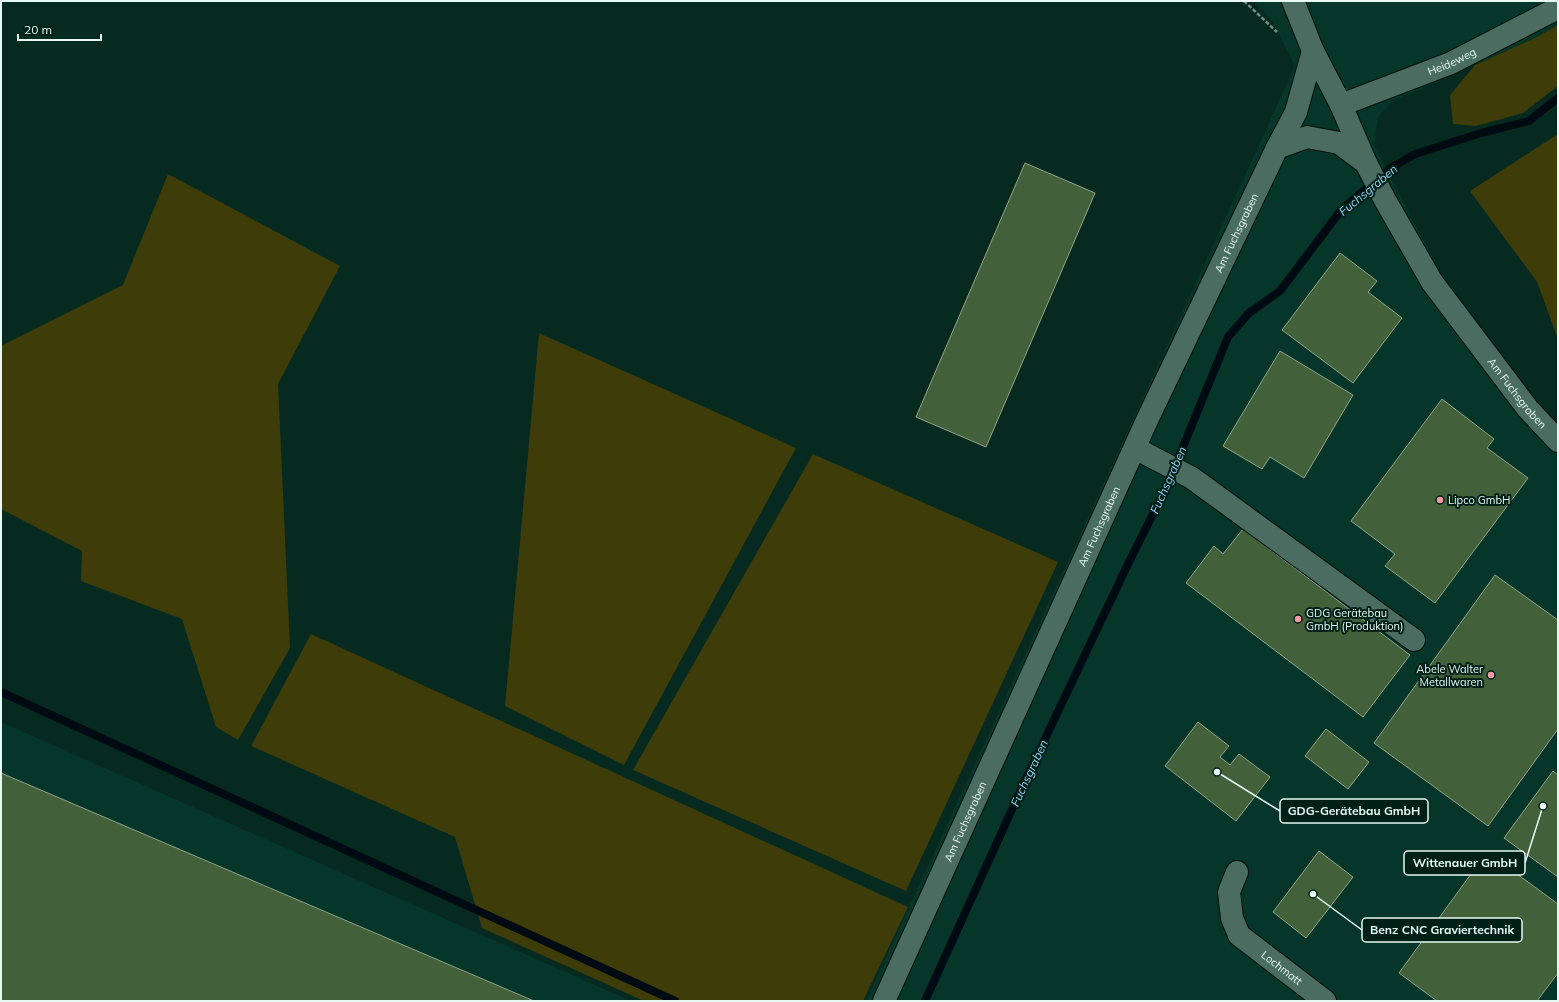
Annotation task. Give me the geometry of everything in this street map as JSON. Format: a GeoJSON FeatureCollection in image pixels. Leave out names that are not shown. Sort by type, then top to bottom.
{"type":"FeatureCollection","features":[{"type":"Feature","properties":{"kind":"street","name":"Am Fuchsgraben"},"geometry":{"type":"LineString","coordinates":[[1293,1],[1313,51],[1342,105],[1366,163],[1385,200],[1432,282],[1528,409],[1558,441]]}},
{"type":"Feature","properties":{"kind":"street","name":"Heideweg"},"geometry":{"type":"LineString","coordinates":[[1342,105],[1451,63],[1558,8]]}},
{"type":"Feature","properties":{"kind":"street","name":"Am Fuchsgraben"},"geometry":{"type":"LineString","coordinates":[[884,1001],[1135,448],[1277,148],[1296,112],[1313,51]]}},
{"type":"Feature","properties":{"kind":"street"},"geometry":{"type":"LineString","coordinates":[[1277,148],[1307,137],[1339,143],[1366,163]]}},
{"type":"Feature","properties":{"kind":"street"},"geometry":{"type":"LineString","coordinates":[[1135,448],[1192,478],[1414,640]]}},
{"type":"Feature","properties":{"kind":"street","name":"Lochmatt"},"geometry":{"type":"LineString","coordinates":[[1237,872],[1229,892],[1232,918],[1239,935],[1325,1001]]}},
{"type":"Feature","properties":{"kind":"shaded area"},"geometry":{"type":"Polygon","coordinates":[[[1253,1],[1558,1],[1558,25],[1537,37],[1392,102],[1378,117],[1374,145],[1440,272],[1540,407],[1558,425],[1558,1001],[866,1001],[1295,66],[1271,19],[1253,1]]]}},
{"type":"Feature","properties":{"kind":"shaded area"},"geometry":{"type":"Polygon","coordinates":[[[1558,25],[1558,86],[1523,113],[1476,126],[1453,124],[1450,95],[1475,65],[1537,37],[1558,25]]]}},
{"type":"Feature","properties":{"kind":"shaded area"},"geometry":{"type":"Polygon","coordinates":[[[1558,134],[1558,339],[1537,282],[1470,191],[1558,134]]]}},
{"type":"Feature","properties":{"kind":"shaded area"},"geometry":{"type":"Polygon","coordinates":[[[168,174],[340,266],[278,384],[290,648],[238,740],[216,727],[182,619],[81,581],[82,551],[1,509],[1,346],[123,285],[168,174]]]}},
{"type":"Feature","properties":{"kind":"shaded area"},"geometry":{"type":"Polygon","coordinates":[[[539,333],[796,448],[624,765],[505,706],[539,333]]]}},
{"type":"Feature","properties":{"kind":"shaded area"},"geometry":{"type":"Polygon","coordinates":[[[813,454],[1058,562],[906,891],[633,770],[813,454]]]}},
{"type":"Feature","properties":{"kind":"shaded area"},"geometry":{"type":"Polygon","coordinates":[[[311,634],[908,907],[863,1001],[644,1001],[482,928],[455,837],[251,746],[311,634]]]}},
{"type":"Feature","properties":{"kind":"shaded area"},"geometry":{"type":"Polygon","coordinates":[[[1,722],[631,1001],[1,1001],[1,722]]]}},
{"type":"Feature","properties":{"kind":"building"},"geometry":{"type":"Polygon","coordinates":[[[1025,163],[1095,193],[986,447],[916,417],[1025,163]]]}},
{"type":"Feature","properties":{"kind":"building"},"geometry":{"type":"Polygon","coordinates":[[[1340,253],[1377,281],[1368,292],[1402,318],[1353,383],[1282,330],[1340,253]]]}},
{"type":"Feature","properties":{"kind":"building"},"geometry":{"type":"Polygon","coordinates":[[[1280,351],[1353,395],[1304,478],[1270,457],[1262,469],[1223,446],[1280,351]]]}},
{"type":"Feature","properties":{"kind":"building","name":"Lipco GmbH"},"geometry":{"type":"Polygon","coordinates":[[[1442,399],[1494,439],[1487,448],[1528,478],[1435,603],[1385,566],[1395,554],[1351,521],[1442,399]]]}},
{"type":"Feature","properties":{"kind":"building","name":"GDG Gerätebau GmbH (Produktion)"},"geometry":{"type":"Polygon","coordinates":[[[1243,529],[1410,655],[1363,717],[1186,583],[1214,546],[1223,554],[1243,529]]]}},
{"type":"Feature","properties":{"kind":"building","name":"Abele Walter Metallwaren"},"geometry":{"type":"Polygon","coordinates":[[[1495,575],[1558,620],[1558,729],[1488,826],[1374,743],[1495,575]]]}},
{"type":"Feature","properties":{"kind":"building"},"geometry":{"type":"Polygon","coordinates":[[[1198,722],[1229,746],[1220,757],[1230,765],[1239,754],[1270,777],[1236,821],[1165,766],[1198,722]]]}},
{"type":"Feature","properties":{"kind":"building"},"geometry":{"type":"Polygon","coordinates":[[[1326,729],[1369,762],[1348,789],[1305,756],[1326,729]]]}},
{"type":"Feature","properties":{"kind":"building"},"geometry":{"type":"Polygon","coordinates":[[[1553,771],[1558,775],[1558,877],[1504,838],[1553,771]]]}},
{"type":"Feature","properties":{"kind":"building"},"geometry":{"type":"Polygon","coordinates":[[[1,773],[534,1001],[1,1001],[1,773]]]}},
{"type":"Feature","properties":{"kind":"building"},"geometry":{"type":"Polygon","coordinates":[[[1319,851],[1353,877],[1306,938],[1273,912],[1319,851]]]}},
{"type":"Feature","properties":{"kind":"building"},"geometry":{"type":"Polygon","coordinates":[[[1487,852],[1558,904],[1558,973],[1537,1001],[1437,1001],[1399,973],[1487,852]]]}},
{"type":"Feature","properties":{"kind":"waterway","name":"Fuchsgraben"},"geometry":{"type":"LineString","coordinates":[[925,1001],[1025,781],[1128,564],[1167,486],[1228,337],[1249,313],[1280,291],[1342,209],[1391,168],[1415,154],[1481,133],[1529,121],[1558,98]]}},
{"type":"Feature","properties":{"kind":"waterway"},"geometry":{"type":"LineString","coordinates":[[1,692],[675,1001]]}},
{"type":"Feature","properties":{"kind":"place","name":"Lipco GmbH"},"geometry":{"type":"Point","coordinates":[1440,500]}},
{"type":"Feature","properties":{"kind":"place","name":"GDG Gerätebau GmbH (Produktion)"},"geometry":{"type":"Point","coordinates":[1298,619]}},
{"type":"Feature","properties":{"kind":"place","name":"Abele Walter Metallwaren"},"geometry":{"type":"Point","coordinates":[1491,675]}},
{"type":"Feature","properties":{"kind":"place","name":"GDG-Gerätebau GmbH"},"geometry":{"type":"Point","coordinates":[1217,772]}},
{"type":"Feature","properties":{"kind":"place","name":"Wittenauer GmbH"},"geometry":{"type":"Point","coordinates":[1543,806]}},
{"type":"Feature","properties":{"kind":"place","name":"Benz CNC Graviertechnik"},"geometry":{"type":"Point","coordinates":[1313,894]}}]}
